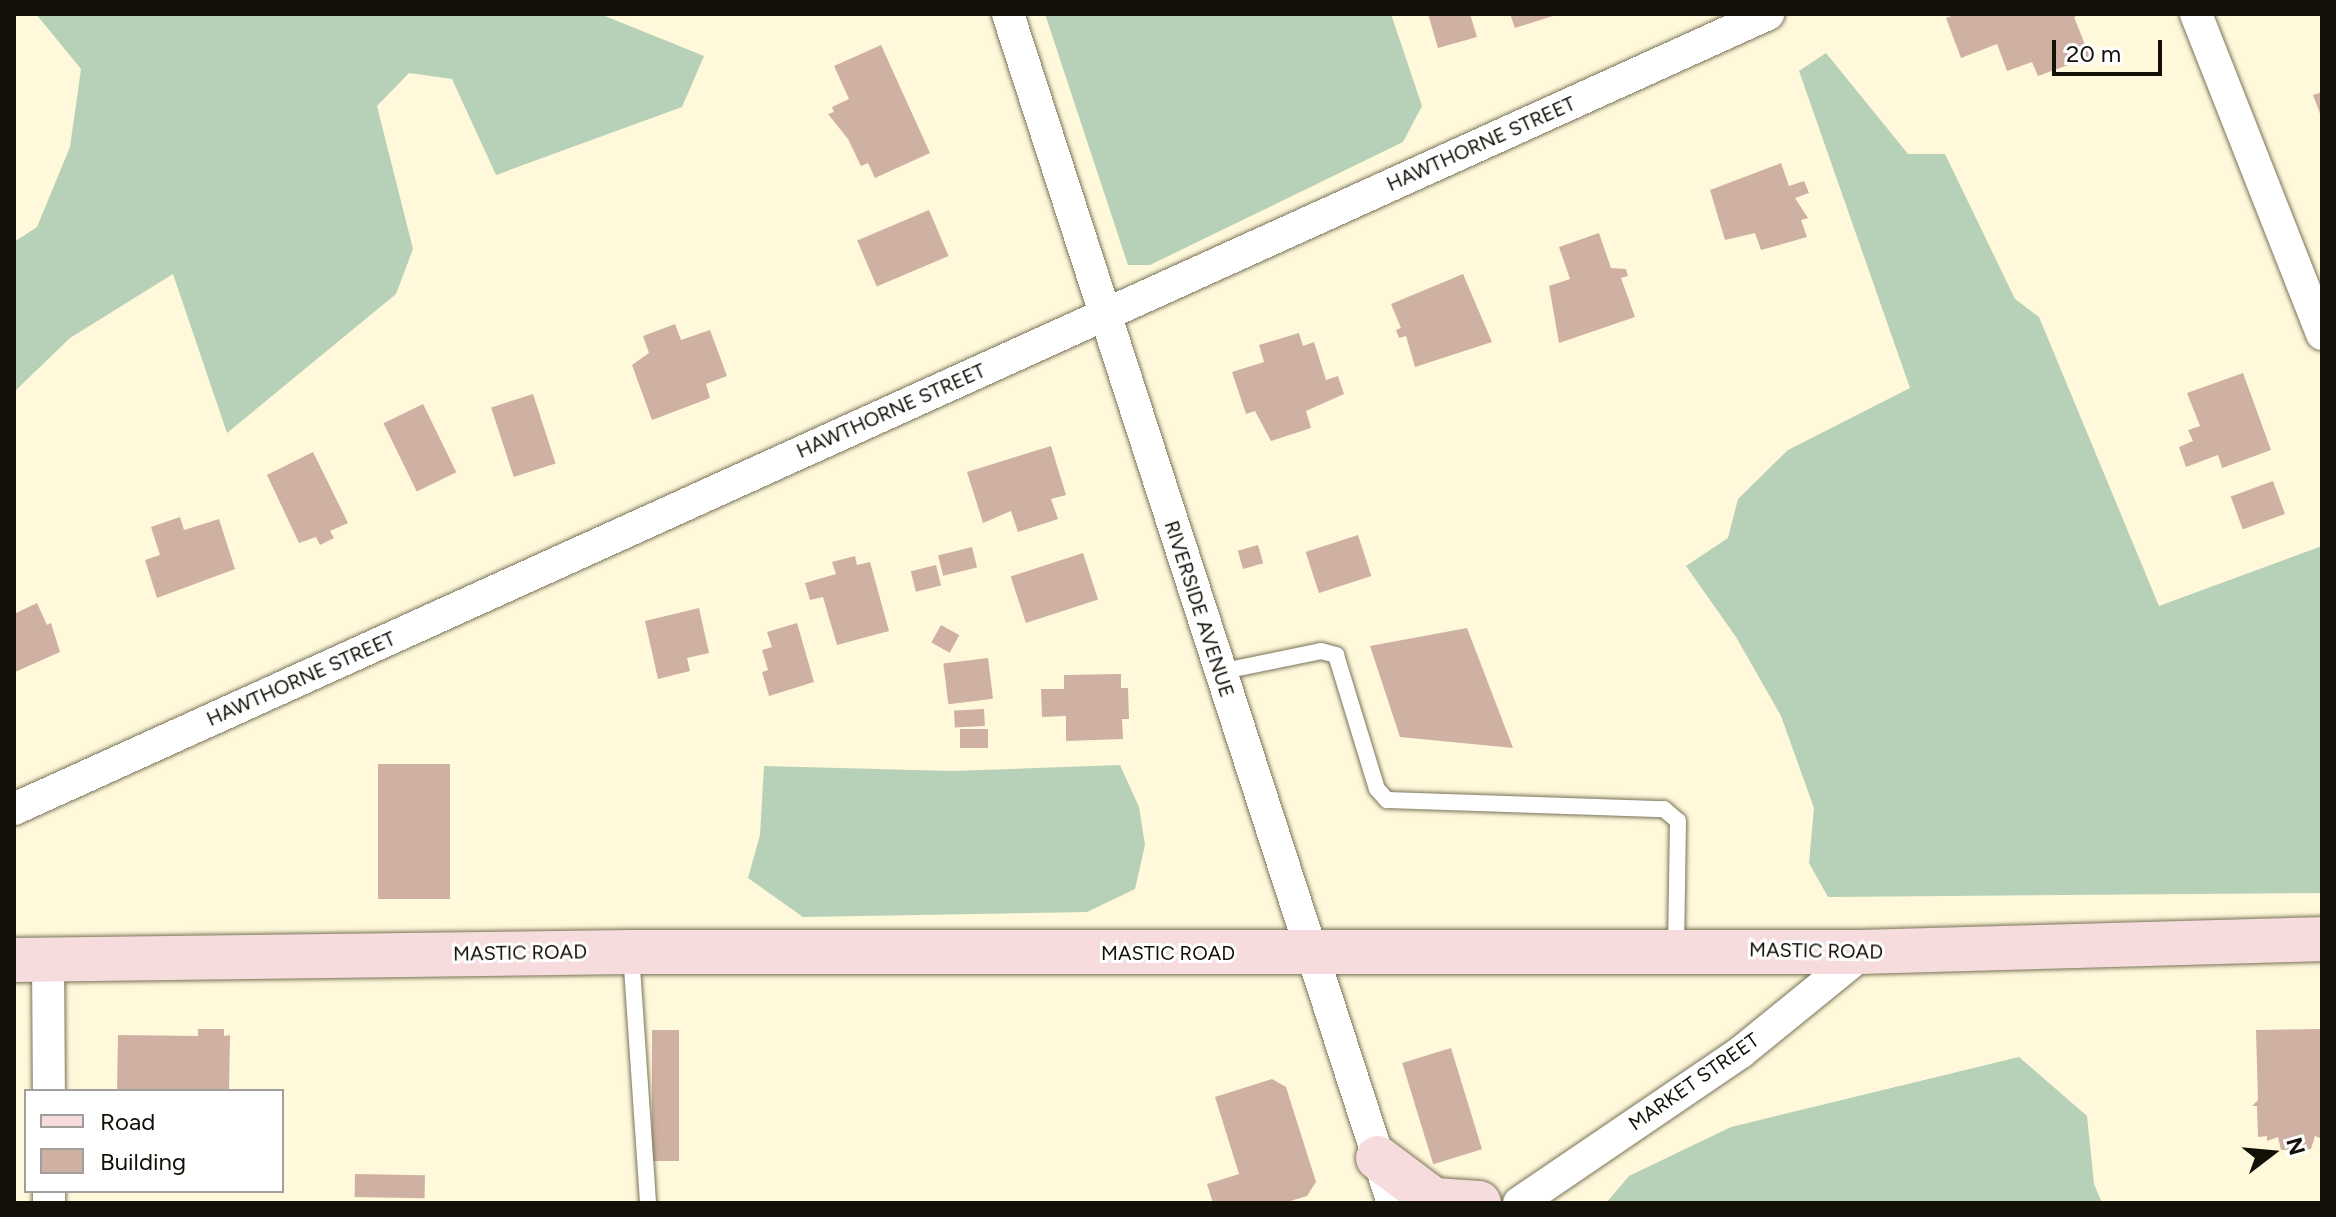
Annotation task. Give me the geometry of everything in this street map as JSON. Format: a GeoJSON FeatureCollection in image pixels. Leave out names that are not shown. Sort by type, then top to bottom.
{"type":"FeatureCollection","features":[{"type":"Feature","properties":{"kind":"main road","name":"MASTIC ROAD"},"geometry":{"type":"LineString","coordinates":[[31,960],[631,952],[1312,954],[1676,949],[1864,952],[2322,939]]}},
{"type":"Feature","properties":{"kind":"main road"},"geometry":{"type":"LineString","coordinates":[[1378,1158],[1434,1200],[1479,1203]]}},
{"type":"Feature","properties":{"kind":"street","name":"RIVERSIDE AVENUE"},"geometry":{"type":"LineString","coordinates":[[1008,14],[1393,1203]]}},
{"type":"Feature","properties":{"kind":"street","name":"HAWTHORNE STREET"},"geometry":{"type":"LineString","coordinates":[[14,809],[1768,14]]}},
{"type":"Feature","properties":{"kind":"street"},"geometry":{"type":"LineString","coordinates":[[2196,14],[2322,334]]}},
{"type":"Feature","properties":{"kind":"street","name":"MARKET STREET"},"geometry":{"type":"LineString","coordinates":[[1519,1203],[1741,1052],[1864,952]]}},
{"type":"Feature","properties":{"kind":"street"},"geometry":{"type":"LineString","coordinates":[[31,960],[49,1089]]}},
{"type":"Feature","properties":{"kind":"lane"},"geometry":{"type":"LineString","coordinates":[[1219,672],[1321,651],[1336,655],[1377,789],[1387,800],[1664,809],[1678,821],[1676,949]]}},
{"type":"Feature","properties":{"kind":"lane"},"geometry":{"type":"LineString","coordinates":[[631,952],[648,1203]]}},
{"type":"Feature","properties":{"kind":"green space"},"geometry":{"type":"Polygon","coordinates":[[[36,14],[600,14],[704,56],[682,107],[496,175],[452,79],[409,73],[377,106],[413,249],[396,294],[227,433],[173,274],[70,338],[14,392],[14,242],[37,227],[70,147],[81,69],[36,14]]]}},
{"type":"Feature","properties":{"kind":"green space"},"geometry":{"type":"Polygon","coordinates":[[[1045,14],[1391,14],[1422,106],[1403,142],[1150,265],[1128,265],[1045,14]]]}},
{"type":"Feature","properties":{"kind":"green space"},"geometry":{"type":"Polygon","coordinates":[[[1826,53],[1908,154],[1945,154],[2015,299],[2039,317],[2159,606],[2322,546],[2322,893],[1828,897],[1809,863],[1814,808],[1781,716],[1736,637],[1686,566],[1728,538],[1738,499],[1788,450],[1910,388],[1799,71],[1826,53]]]}},
{"type":"Feature","properties":{"kind":"green space"},"geometry":{"type":"Polygon","coordinates":[[[1120,765],[1139,807],[1145,845],[1135,889],[1087,912],[803,917],[748,878],[760,835],[764,766],[952,771],[1120,765]]]}},
{"type":"Feature","properties":{"kind":"green space"},"geometry":{"type":"Polygon","coordinates":[[[2019,1057],[2087,1116],[2094,1184],[2102,1203],[1606,1203],[1629,1176],[1731,1127],[2019,1057]]]}},
{"type":"Feature","properties":{"kind":"building"},"geometry":{"type":"Polygon","coordinates":[[[1428,14],[1470,14],[1477,37],[1438,48],[1428,14]]]}},
{"type":"Feature","properties":{"kind":"building"},"geometry":{"type":"Polygon","coordinates":[[[1510,14],[1559,14],[1515,28],[1510,14]]]}},
{"type":"Feature","properties":{"kind":"building"},"geometry":{"type":"Polygon","coordinates":[[[1957,14],[2082,14],[2074,17],[2090,57],[2038,76],[2032,62],[2007,71],[1997,44],[1961,58],[1946,18],[1957,14]]]}},
{"type":"Feature","properties":{"kind":"building"},"geometry":{"type":"Polygon","coordinates":[[[881,45],[930,153],[875,178],[868,163],[861,166],[848,139],[828,114],[834,112],[832,107],[849,99],[834,66],[881,45]]]}},
{"type":"Feature","properties":{"kind":"building"},"geometry":{"type":"Polygon","coordinates":[[[2322,92],[2322,119],[2313,95],[2322,92]]]}},
{"type":"Feature","properties":{"kind":"building"},"geometry":{"type":"Polygon","coordinates":[[[1781,163],[1789,186],[1804,181],[1809,193],[1795,198],[1808,218],[1801,220],[1807,237],[1761,250],[1755,233],[1725,240],[1710,190],[1781,163]]]}},
{"type":"Feature","properties":{"kind":"building"},"geometry":{"type":"Polygon","coordinates":[[[929,210],[949,256],[877,287],[857,240],[929,210]]]}},
{"type":"Feature","properties":{"kind":"building"},"geometry":{"type":"Polygon","coordinates":[[[1599,233],[1611,268],[1626,269],[1628,276],[1621,278],[1635,317],[1559,343],[1549,286],[1570,279],[1559,247],[1599,233]]]}},
{"type":"Feature","properties":{"kind":"building"},"geometry":{"type":"Polygon","coordinates":[[[1463,274],[1492,342],[1415,367],[1406,336],[1399,338],[1396,330],[1401,328],[1391,304],[1463,274]]]}},
{"type":"Feature","properties":{"kind":"building"},"geometry":{"type":"Polygon","coordinates":[[[675,324],[681,340],[710,330],[727,376],[706,384],[710,398],[652,420],[632,365],[649,353],[643,336],[675,324]]]}},
{"type":"Feature","properties":{"kind":"building"},"geometry":{"type":"Polygon","coordinates":[[[1299,333],[1303,346],[1314,342],[1326,380],[1338,376],[1344,394],[1306,411],[1311,428],[1271,441],[1255,411],[1246,414],[1232,372],[1264,362],[1259,345],[1299,333]]]}},
{"type":"Feature","properties":{"kind":"building"},"geometry":{"type":"Polygon","coordinates":[[[2243,373],[2271,450],[2222,468],[2218,455],[2186,467],[2179,447],[2193,441],[2188,430],[2200,426],[2187,393],[2243,373]]]}},
{"type":"Feature","properties":{"kind":"building"},"geometry":{"type":"Polygon","coordinates":[[[533,394],[556,463],[514,477],[491,408],[533,394]]]}},
{"type":"Feature","properties":{"kind":"building"},"geometry":{"type":"Polygon","coordinates":[[[423,404],[456,472],[417,492],[383,423],[423,404]]]}},
{"type":"Feature","properties":{"kind":"building"},"geometry":{"type":"Polygon","coordinates":[[[1051,446],[1066,495],[1051,499],[1058,519],[1018,532],[1011,511],[983,523],[967,472],[1051,446]]]}},
{"type":"Feature","properties":{"kind":"building"},"geometry":{"type":"Polygon","coordinates":[[[313,452],[348,523],[330,531],[334,538],[320,545],[316,537],[299,543],[267,475],[313,452]]]}},
{"type":"Feature","properties":{"kind":"building"},"geometry":{"type":"Polygon","coordinates":[[[2273,481],[2285,514],[2243,529],[2231,496],[2273,481]]]}},
{"type":"Feature","properties":{"kind":"building"},"geometry":{"type":"Polygon","coordinates":[[[180,517],[184,530],[219,519],[235,569],[157,598],[145,560],[160,555],[151,527],[180,517]]]}},
{"type":"Feature","properties":{"kind":"building"},"geometry":{"type":"Polygon","coordinates":[[[1358,535],[1371,576],[1319,593],[1306,552],[1358,535]]]}},
{"type":"Feature","properties":{"kind":"building"},"geometry":{"type":"Polygon","coordinates":[[[1258,545],[1263,563],[1243,569],[1238,551],[1258,545]]]}},
{"type":"Feature","properties":{"kind":"building"},"geometry":{"type":"Polygon","coordinates":[[[972,547],[977,567],[943,576],[938,555],[972,547]]]}},
{"type":"Feature","properties":{"kind":"building"},"geometry":{"type":"Polygon","coordinates":[[[1083,553],[1098,600],[1026,623],[1011,576],[1083,553]]]}},
{"type":"Feature","properties":{"kind":"building"},"geometry":{"type":"Polygon","coordinates":[[[855,556],[857,565],[870,562],[889,631],[837,645],[823,597],[810,600],[805,583],[836,574],[832,562],[855,556]]]}},
{"type":"Feature","properties":{"kind":"building"},"geometry":{"type":"Polygon","coordinates":[[[936,565],[941,585],[916,592],[911,571],[936,565]]]}},
{"type":"Feature","properties":{"kind":"building"},"geometry":{"type":"Polygon","coordinates":[[[37,603],[47,625],[51,623],[60,652],[15,672],[14,614],[37,603]]]}},
{"type":"Feature","properties":{"kind":"building"},"geometry":{"type":"Polygon","coordinates":[[[699,608],[709,653],[687,658],[690,671],[658,679],[645,621],[699,608]]]}},
{"type":"Feature","properties":{"kind":"building"},"geometry":{"type":"Polygon","coordinates":[[[797,623],[814,682],[769,696],[762,672],[768,670],[762,650],[772,647],[767,632],[797,623]]]}},
{"type":"Feature","properties":{"kind":"building"},"geometry":{"type":"Polygon","coordinates":[[[941,625],[959,635],[950,653],[931,642],[941,625]]]}},
{"type":"Feature","properties":{"kind":"building"},"geometry":{"type":"Polygon","coordinates":[[[1467,628],[1513,748],[1400,737],[1370,646],[1467,628]]]}},
{"type":"Feature","properties":{"kind":"building"},"geometry":{"type":"Polygon","coordinates":[[[988,658],[993,699],[948,704],[943,663],[988,658]]]}},
{"type":"Feature","properties":{"kind":"building"},"geometry":{"type":"Polygon","coordinates":[[[1121,674],[1121,688],[1128,688],[1129,719],[1122,719],[1123,739],[1066,741],[1066,716],[1042,717],[1041,689],[1064,689],[1064,675],[1121,674]]]}},
{"type":"Feature","properties":{"kind":"building"},"geometry":{"type":"Polygon","coordinates":[[[984,709],[985,726],[955,728],[954,711],[984,709]]]}},
{"type":"Feature","properties":{"kind":"building"},"geometry":{"type":"Polygon","coordinates":[[[960,729],[988,729],[988,748],[960,748],[960,729]]]}},
{"type":"Feature","properties":{"kind":"building"},"geometry":{"type":"Polygon","coordinates":[[[378,764],[450,764],[450,899],[378,899],[378,764]]]}},
{"type":"Feature","properties":{"kind":"building"},"geometry":{"type":"Polygon","coordinates":[[[198,1029],[224,1029],[224,1036],[230,1035],[229,1089],[117,1089],[118,1035],[198,1036],[198,1029]]]}},
{"type":"Feature","properties":{"kind":"building"},"geometry":{"type":"Polygon","coordinates":[[[2322,1029],[2322,1139],[2315,1136],[2311,1149],[2281,1150],[2278,1137],[2267,1141],[2267,1136],[2258,1137],[2257,1106],[2252,1106],[2258,1100],[2256,1030],[2322,1029]]]}},
{"type":"Feature","properties":{"kind":"building"},"geometry":{"type":"Polygon","coordinates":[[[652,1030],[679,1030],[679,1161],[652,1161],[652,1030]]]}},
{"type":"Feature","properties":{"kind":"building"},"geometry":{"type":"Polygon","coordinates":[[[1451,1048],[1482,1149],[1433,1164],[1402,1063],[1451,1048]]]}},
{"type":"Feature","properties":{"kind":"building"},"geometry":{"type":"Polygon","coordinates":[[[1272,1079],[1286,1087],[1316,1182],[1307,1196],[1284,1203],[1213,1203],[1207,1184],[1239,1174],[1215,1097],[1272,1079]]]}},
{"type":"Feature","properties":{"kind":"building"},"geometry":{"type":"Polygon","coordinates":[[[355,1174],[425,1175],[425,1198],[355,1197],[355,1174]]]}}]}
